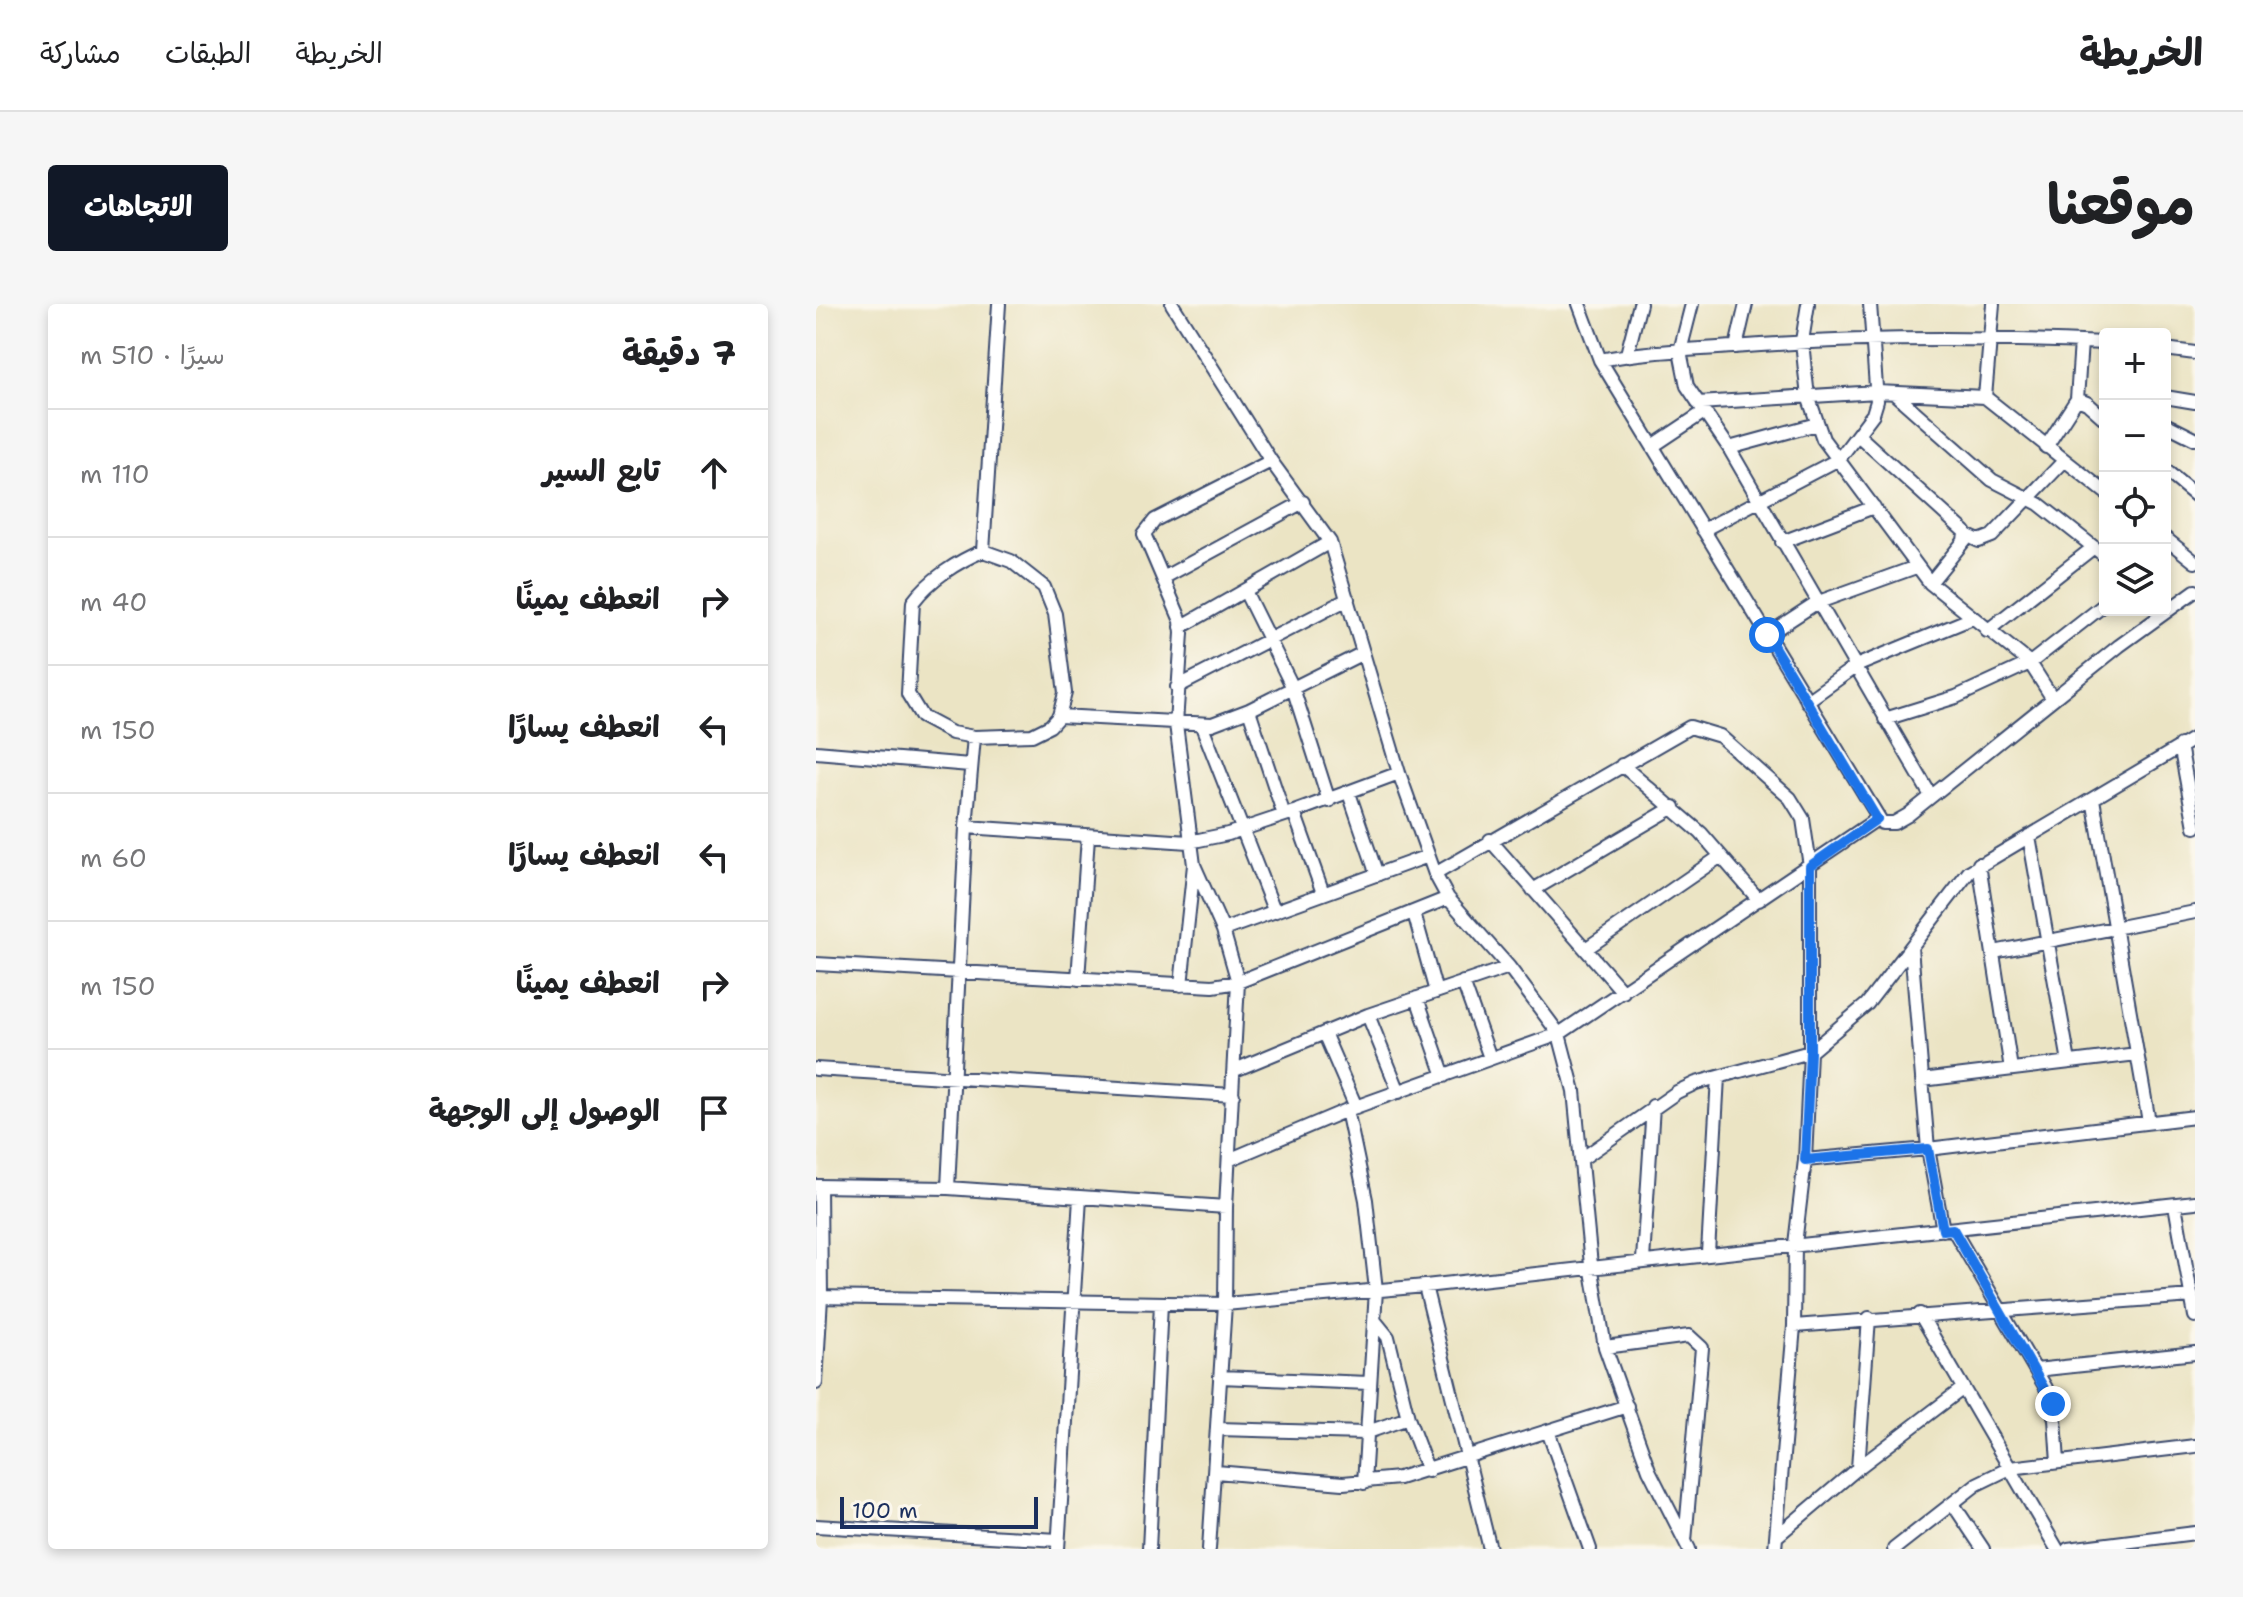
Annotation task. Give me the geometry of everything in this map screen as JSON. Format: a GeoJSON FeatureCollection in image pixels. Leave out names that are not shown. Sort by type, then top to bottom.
{"type":"FeatureCollection","features":[{"type":"Feature","properties":{"kind":"street"},"geometry":{"type":"LineString","coordinates":[[983,551],[999,304]]}},
{"type":"Feature","properties":{"kind":"street"},"geometry":{"type":"LineString","coordinates":[[1172,304],[1271,461],[1330,542],[1399,773],[1435,874],[1448,898],[1509,967],[1559,1034],[1574,1091],[1583,1158],[1591,1265],[1605,1347],[1649,1470],[1687,1546]]}},
{"type":"Feature","properties":{"kind":"street"},"geometry":{"type":"LineString","coordinates":[[1579,304],[1600,360],[1877,819],[1886,824],[1894,823],[1931,796],[2156,616]]}},
{"type":"Feature","properties":{"kind":"street"},"geometry":{"type":"LineString","coordinates":[[1627,354],[1640,304]]}},
{"type":"Feature","properties":{"kind":"street"},"geometry":{"type":"LineString","coordinates":[[1692,304],[1680,351],[1683,377],[1729,448],[1816,603],[1931,796]]}},
{"type":"Feature","properties":{"kind":"street"},"geometry":{"type":"LineString","coordinates":[[1736,347],[1746,304]]}},
{"type":"Feature","properties":{"kind":"street"},"geometry":{"type":"LineString","coordinates":[[1808,304],[1802,341],[1808,396],[1823,439],[1930,583],[1970,619],[2030,663],[2053,699]]}},
{"type":"Feature","properties":{"kind":"street"},"geometry":{"type":"LineString","coordinates":[[1703,530],[1839,459],[1858,435],[1875,411],[1877,392],[1870,304]]}},
{"type":"Feature","properties":{"kind":"street"},"geometry":{"type":"LineString","coordinates":[[1985,397],[1993,304]]}},
{"type":"Feature","properties":{"kind":"street"},"geometry":{"type":"LineString","coordinates":[[1600,360],[1627,354],[1802,341],[1990,338],[2099,343]]}},
{"type":"Feature","properties":{"kind":"street"},"geometry":{"type":"LineString","coordinates":[[2046,447],[2082,401],[2081,342]]}},
{"type":"Feature","properties":{"kind":"street"},"geometry":{"type":"LineString","coordinates":[[2171,350],[2195,353]]}},
{"type":"Feature","properties":{"kind":"street"},"geometry":{"type":"LineString","coordinates":[[1653,446],[1701,407],[1877,392],[1985,397],[2099,488]]}},
{"type":"Feature","properties":{"kind":"street"},"geometry":{"type":"LineString","coordinates":[[1896,395],[1992,480],[2031,499],[2099,549]]}},
{"type":"Feature","properties":{"kind":"street"},"geometry":{"type":"LineString","coordinates":[[2171,398],[2195,402]]}},
{"type":"Feature","properties":{"kind":"street"},"geometry":{"type":"LineString","coordinates":[[2082,401],[2099,405]]}},
{"type":"Feature","properties":{"kind":"street"},"geometry":{"type":"LineString","coordinates":[[2082,401],[2099,414]]}},
{"type":"Feature","properties":{"kind":"street"},"geometry":{"type":"LineString","coordinates":[[1729,448],[1817,424]]}},
{"type":"Feature","properties":{"kind":"street"},"geometry":{"type":"LineString","coordinates":[[2171,427],[2195,439]]}},
{"type":"Feature","properties":{"kind":"street"},"geometry":{"type":"LineString","coordinates":[[1858,435],[1966,535],[1979,541],[1992,536],[2031,499],[2063,462]]}},
{"type":"Feature","properties":{"kind":"street"},"geometry":{"type":"LineString","coordinates":[[1209,1549],[1225,1304],[1226,1207],[1231,1159],[1238,982],[1223,930],[1194,865],[1189,842],[1176,724],[1181,627],[1144,534],[1148,525],[1271,461]]}},
{"type":"Feature","properties":{"kind":"street"},"geometry":{"type":"LineString","coordinates":[[2167,472],[2195,495]]}},
{"type":"Feature","properties":{"kind":"street"},"geometry":{"type":"LineString","coordinates":[[1163,578],[1303,502]]}},
{"type":"Feature","properties":{"kind":"street"},"geometry":{"type":"LineString","coordinates":[[1782,542],[1874,507]]}},
{"type":"Feature","properties":{"kind":"street"},"geometry":{"type":"LineString","coordinates":[[1930,583],[1966,535]]}},
{"type":"Feature","properties":{"kind":"street"},"geometry":{"type":"LineString","coordinates":[[1181,627],[1330,542]]}},
{"type":"Feature","properties":{"kind":"street"},"geometry":{"type":"LineString","coordinates":[[2171,543],[2195,562]]}},
{"type":"Feature","properties":{"kind":"street"},"geometry":{"type":"LineString","coordinates":[[983,551],[1011,561],[1044,587],[1055,614],[1065,693],[1059,716],[1050,726],[1032,735],[974,737],[936,726],[912,705],[908,694],[913,602],[921,591],[983,551]]}},
{"type":"Feature","properties":{"kind":"street"},"geometry":{"type":"LineString","coordinates":[[1987,631],[2099,551]]}},
{"type":"Feature","properties":{"kind":"street"},"geometry":{"type":"LineString","coordinates":[[1767,635],[1816,603],[1916,567]]}},
{"type":"Feature","properties":{"kind":"street"},"geometry":{"type":"LineString","coordinates":[[1245,591],[1293,688],[1329,801]]}},
{"type":"Feature","properties":{"kind":"street"},"geometry":{"type":"LineString","coordinates":[[2171,605],[2195,591]]}},
{"type":"Feature","properties":{"kind":"street"},"geometry":{"type":"LineString","coordinates":[[1177,687],[1348,599]]}},
{"type":"Feature","properties":{"kind":"street"},"geometry":{"type":"LineString","coordinates":[[1885,719],[1956,697],[2030,663],[2099,609]]}},
{"type":"Feature","properties":{"kind":"street"},"geometry":{"type":"LineString","coordinates":[[1807,701],[1856,666],[1970,619]]}},
{"type":"Feature","properties":{"kind":"street"},"geometry":{"type":"LineString","coordinates":[[1059,716],[1202,726],[1249,710],[1363,653]]}},
{"type":"Feature","properties":{"kind":"street"},"geometry":{"type":"LineString","coordinates":[[1249,710],[1323,893]]}},
{"type":"Feature","properties":{"kind":"street"},"geometry":{"type":"LineString","coordinates":[[1202,726],[1274,910]]}},
{"type":"Feature","properties":{"kind":"street"},"geometry":{"type":"LineString","coordinates":[[1435,874],[1690,727],[1720,736],[1790,798],[1803,819],[1810,866],[1810,1052],[1805,1160],[1795,1244],[1794,1326],[1776,1543]]}},
{"type":"Feature","properties":{"kind":"street"},"geometry":{"type":"LineString","coordinates":[[948,1188],[966,827],[974,737]]}},
{"type":"Feature","properties":{"kind":"street"},"geometry":{"type":"LineString","coordinates":[[1583,1158],[1653,1106],[1696,1083],[1810,1052],[1858,1013],[1959,883],[1979,864],[2195,738]]}},
{"type":"Feature","properties":{"kind":"street"},"geometry":{"type":"LineString","coordinates":[[2180,745],[2195,827]]}},
{"type":"Feature","properties":{"kind":"street"},"geometry":{"type":"LineString","coordinates":[[816,752],[970,765]]}},
{"type":"Feature","properties":{"kind":"street"},"geometry":{"type":"LineString","coordinates":[[1622,765],[1674,807],[1759,900]]}},
{"type":"Feature","properties":{"kind":"street"},"geometry":{"type":"LineString","coordinates":[[966,827],[1189,842],[1243,829],[1329,801],[1399,773]]}},
{"type":"Feature","properties":{"kind":"street"},"geometry":{"type":"LineString","coordinates":[[1349,793],[1377,875]]}},
{"type":"Feature","properties":{"kind":"street"},"geometry":{"type":"LineString","coordinates":[[2093,799],[2149,1122]]}},
{"type":"Feature","properties":{"kind":"street"},"geometry":{"type":"LineString","coordinates":[[1533,890],[1674,807]]}},
{"type":"Feature","properties":{"kind":"street"},"geometry":{"type":"LineString","coordinates":[[1231,1159],[1352,1109],[1559,1034],[1877,819]]}},
{"type":"Feature","properties":{"kind":"street"},"geometry":{"type":"LineString","coordinates":[[2029,836],[2069,1062]]}},
{"type":"Feature","properties":{"kind":"street"},"geometry":{"type":"LineString","coordinates":[[1078,979],[1088,837]]}},
{"type":"Feature","properties":{"kind":"street"},"geometry":{"type":"LineString","coordinates":[[1490,840],[1623,992]]}},
{"type":"Feature","properties":{"kind":"street"},"geometry":{"type":"LineString","coordinates":[[1223,930],[1428,856]]}},
{"type":"Feature","properties":{"kind":"street"},"geometry":{"type":"LineString","coordinates":[[1587,948],[1721,856]]}},
{"type":"Feature","properties":{"kind":"street"},"geometry":{"type":"LineString","coordinates":[[1979,864],[2011,1069]]}},
{"type":"Feature","properties":{"kind":"street"},"geometry":{"type":"LineString","coordinates":[[1181,985],[1194,865]]}},
{"type":"Feature","properties":{"kind":"street"},"geometry":{"type":"LineString","coordinates":[[816,964],[1181,985],[1238,982],[1448,898]]}},
{"type":"Feature","properties":{"kind":"street"},"geometry":{"type":"LineString","coordinates":[[1994,952],[2195,912]]}},
{"type":"Feature","properties":{"kind":"street"},"geometry":{"type":"LineString","coordinates":[[1414,913],[1436,992]]}},
{"type":"Feature","properties":{"kind":"street"},"geometry":{"type":"LineString","coordinates":[[1911,947],[1928,1149],[1948,1229],[2001,1309],[2053,1404],[2058,1462]]}},
{"type":"Feature","properties":{"kind":"street"},"geometry":{"type":"LineString","coordinates":[[1235,1070],[1368,1015],[1509,967]]}},
{"type":"Feature","properties":{"kind":"street"},"geometry":{"type":"LineString","coordinates":[[1463,982],[1490,1058]]}},
{"type":"Feature","properties":{"kind":"street"},"geometry":{"type":"LineString","coordinates":[[1417,998],[1444,1076]]}},
{"type":"Feature","properties":{"kind":"street"},"geometry":{"type":"LineString","coordinates":[[1368,1015],[1399,1092]]}},
{"type":"Feature","properties":{"kind":"street"},"geometry":{"type":"LineString","coordinates":[[1324,1033],[1352,1109],[1376,1290],[1364,1483]]}},
{"type":"Feature","properties":{"kind":"street"},"geometry":{"type":"LineString","coordinates":[[1922,1080],[2137,1054]]}},
{"type":"Feature","properties":{"kind":"street"},"geometry":{"type":"LineString","coordinates":[[816,1069],[1233,1095]]}},
{"type":"Feature","properties":{"kind":"street"},"geometry":{"type":"LineString","coordinates":[[1708,1253],[1718,1077]]}},
{"type":"Feature","properties":{"kind":"street"},"geometry":{"type":"LineString","coordinates":[[1643,1260],[1653,1106]]}},
{"type":"Feature","properties":{"kind":"street"},"geometry":{"type":"LineString","coordinates":[[1805,1160],[1928,1149],[2195,1117]]}},
{"type":"Feature","properties":{"kind":"street"},"geometry":{"type":"LineString","coordinates":[[816,1383],[818,1186],[948,1188],[1226,1207]]}},
{"type":"Feature","properties":{"kind":"street"},"geometry":{"type":"LineString","coordinates":[[816,1526],[1058,1544],[1080,1198]]}},
{"type":"Feature","properties":{"kind":"street"},"geometry":{"type":"LineString","coordinates":[[818,1297],[1225,1304],[1425,1286],[1591,1265],[2195,1202]]}},
{"type":"Feature","properties":{"kind":"street"},"geometry":{"type":"LineString","coordinates":[[2175,1205],[2195,1316]]}},
{"type":"Feature","properties":{"kind":"street"},"geometry":{"type":"LineString","coordinates":[[1425,1286],[1490,1549]]}},
{"type":"Feature","properties":{"kind":"street"},"geometry":{"type":"LineString","coordinates":[[1794,1326],[1920,1314],[2192,1296]]}},
{"type":"Feature","properties":{"kind":"street"},"geometry":{"type":"LineString","coordinates":[[1149,1549],[1161,1303]]}},
{"type":"Feature","properties":{"kind":"street"},"geometry":{"type":"LineString","coordinates":[[1920,1314],[2057,1549]]}},
{"type":"Feature","properties":{"kind":"street"},"geometry":{"type":"LineString","coordinates":[[1858,1468],[1869,1318]]}},
{"type":"Feature","properties":{"kind":"street"},"geometry":{"type":"LineString","coordinates":[[1375,1321],[1388,1337],[1408,1418],[1428,1471]]}},
{"type":"Feature","properties":{"kind":"street"},"geometry":{"type":"LineString","coordinates":[[1605,1347],[1689,1336],[1702,1348],[1687,1546]]}},
{"type":"Feature","properties":{"kind":"street"},"geometry":{"type":"LineString","coordinates":[[2036,1370],[2195,1353]]}},
{"type":"Feature","properties":{"kind":"street"},"geometry":{"type":"LineString","coordinates":[[1220,1377],[1369,1383]]}},
{"type":"Feature","properties":{"kind":"street"},"geometry":{"type":"LineString","coordinates":[[1776,1543],[1858,1468],[1962,1389]]}},
{"type":"Feature","properties":{"kind":"street"},"geometry":{"type":"LineString","coordinates":[[1216,1472],[1364,1483],[1428,1471],[1627,1406]]}},
{"type":"Feature","properties":{"kind":"street"},"geometry":{"type":"LineString","coordinates":[[1218,1429],[1365,1433],[1408,1418]]}},
{"type":"Feature","properties":{"kind":"street"},"geometry":{"type":"LineString","coordinates":[[1548,1431],[1590,1549]]}},
{"type":"Feature","properties":{"kind":"street"},"geometry":{"type":"LineString","coordinates":[[1894,1549],[1977,1484],[2010,1468],[2195,1446]]}},
{"type":"Feature","properties":{"kind":"street"},"geometry":{"type":"LineString","coordinates":[[1953,1504],[1983,1549]]}},
{"type":"Feature","properties":{"kind":"street"},"geometry":{"type":"LineString","coordinates":[[2068,1549],[2162,1543],[2195,1533]]}},
{"type":"Feature","properties":{"kind":"route"},"geometry":{"type":"LineString","coordinates":[[1767,635],[1877,819],[1810,866],[1810,1052],[1805,1160],[1928,1149],[1943,1230],[1953,1229],[2053,1404]]}}]}
